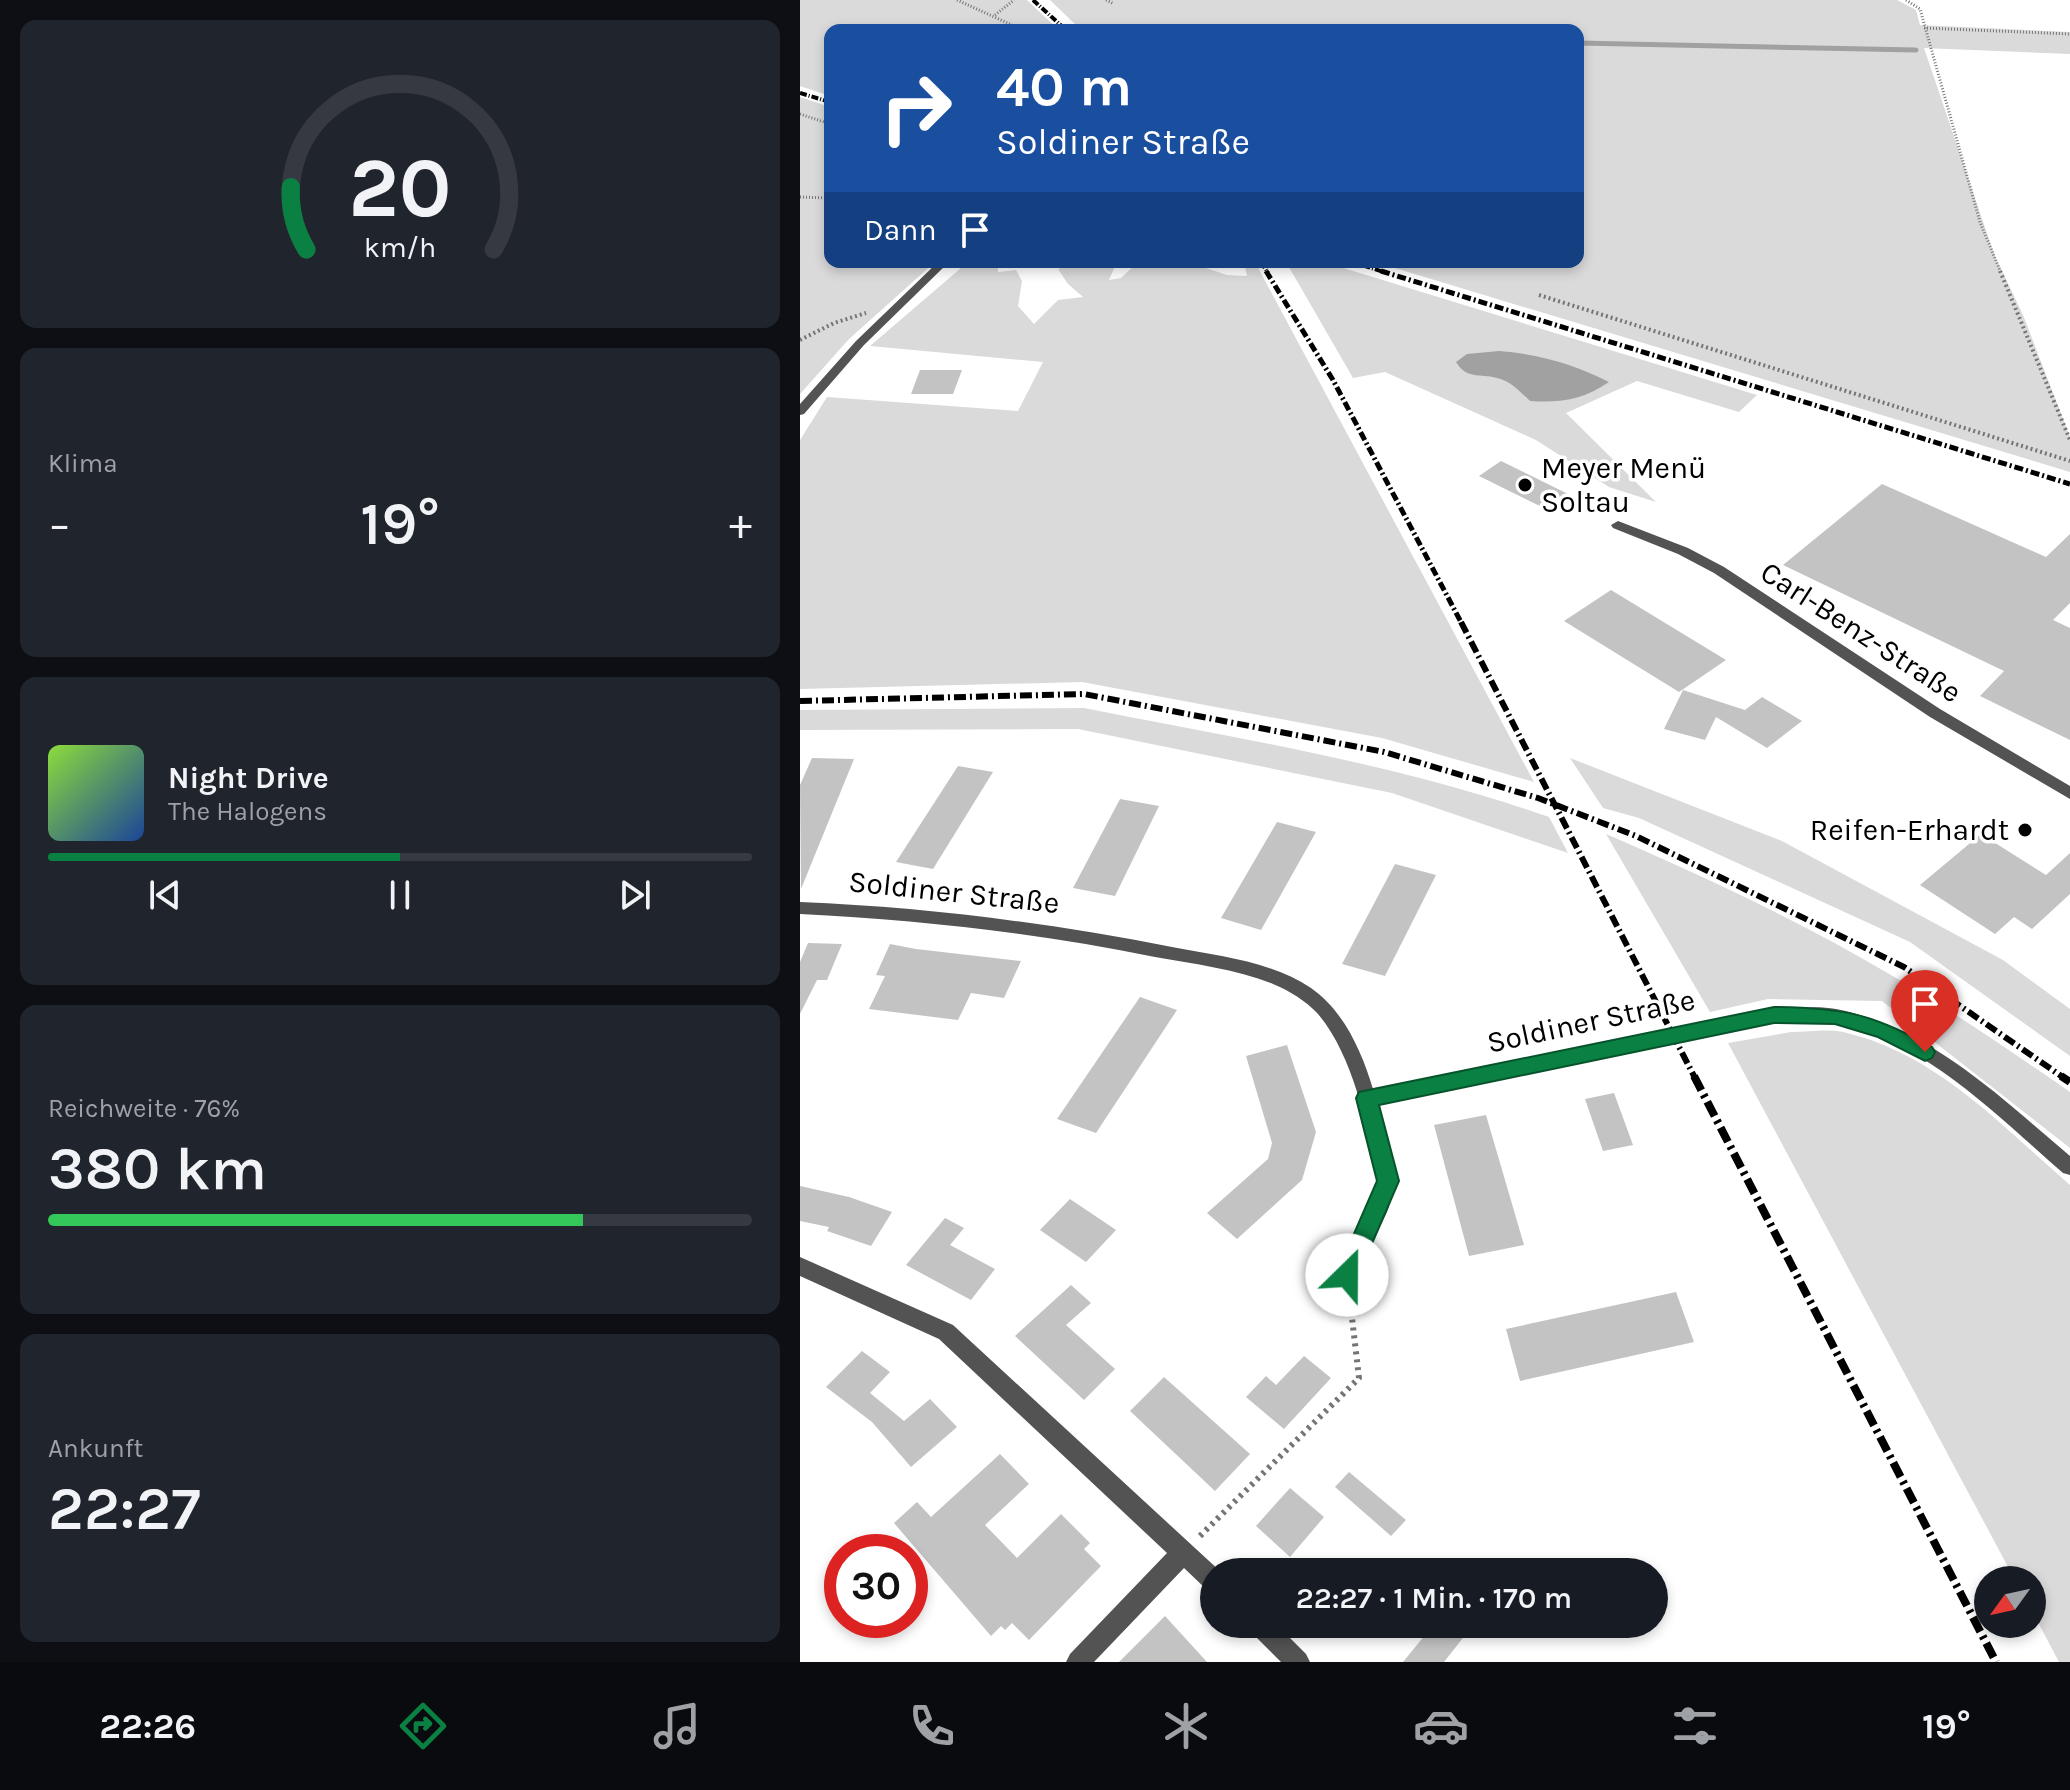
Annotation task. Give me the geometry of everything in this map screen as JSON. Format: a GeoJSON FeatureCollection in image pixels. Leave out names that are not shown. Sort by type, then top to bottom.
{"type":"FeatureCollection","features":[{"type":"Feature","properties":{"kind":"street"},"geometry":{"type":"LineString","coordinates":[[800,411],[860,343],[938,268]]}},
{"type":"Feature","properties":{"kind":"street","name":"Carl-Benz-Straße"},"geometry":{"type":"LineString","coordinates":[[1618,525],[1683,551],[1719,570],[1935,713],[2070,793]]}},
{"type":"Feature","properties":{"kind":"street","name":"Soldiner Straße"},"geometry":{"type":"LineString","coordinates":[[800,908],[933,916],[1027,927],[1214,962],[1280,980],[1307,994],[1328,1015],[1344,1038],[1367,1098],[1388,1181],[1347,1275]]}},
{"type":"Feature","properties":{"kind":"street","name":"Soldiner Straße"},"geometry":{"type":"LineString","coordinates":[[1367,1098],[1774,1015],[1835,1016],[1884,1030],[1925,1052],[1965,1080],[2070,1167]]}},
{"type":"Feature","properties":{"kind":"street"},"geometry":{"type":"LineString","coordinates":[[800,1266],[946,1332],[1200,1567]]}},
{"type":"Feature","properties":{"kind":"street"},"geometry":{"type":"LineString","coordinates":[[1078,1662],[1184,1552]]}},
{"type":"Feature","properties":{"kind":"street"},"geometry":{"type":"LineString","coordinates":[[1273,1638],[1298,1662]]}},
{"type":"Feature","properties":{"kind":"path"},"geometry":{"type":"LineString","coordinates":[[957,0],[1012,24]]}},
{"type":"Feature","properties":{"kind":"path"},"geometry":{"type":"LineString","coordinates":[[995,15],[1014,0]]}},
{"type":"Feature","properties":{"kind":"path"},"geometry":{"type":"LineString","coordinates":[[1106,0],[1114,4]]}},
{"type":"Feature","properties":{"kind":"path"},"geometry":{"type":"LineString","coordinates":[[1906,0],[1920,9],[1980,222],[2070,440]]}},
{"type":"Feature","properties":{"kind":"path"},"geometry":{"type":"LineString","coordinates":[[1924,28],[2070,34]]}},
{"type":"Feature","properties":{"kind":"path"},"geometry":{"type":"LineString","coordinates":[[800,114],[824,122]]}},
{"type":"Feature","properties":{"kind":"path"},"geometry":{"type":"LineString","coordinates":[[800,197],[824,198]]}},
{"type":"Feature","properties":{"kind":"path"},"geometry":{"type":"LineString","coordinates":[[1539,295],[2070,461]]}},
{"type":"Feature","properties":{"kind":"path"},"geometry":{"type":"LineString","coordinates":[[800,340],[834,323],[905,300]]}},
{"type":"Feature","properties":{"kind":"path"},"geometry":{"type":"LineString","coordinates":[[1184,1552],[1359,1378],[1347,1275]]}},
{"type":"Feature","properties":{"kind":"shaded area"},"geometry":{"type":"Polygon","coordinates":[[[800,0],[1027,0],[1053,24],[824,24],[824,94],[800,86],[800,0]]]}},
{"type":"Feature","properties":{"kind":"shaded area"},"geometry":{"type":"Polygon","coordinates":[[[1050,0],[1897,0],[1916,10],[1920,25],[2070,32],[2070,54],[1924,48],[1994,254],[2023,315],[2070,437],[2070,472],[1395,268],[1584,268],[1584,24],[1075,24],[1050,0]]]}},
{"type":"Feature","properties":{"kind":"shaded area"},"geometry":{"type":"Polygon","coordinates":[[[800,97],[824,105],[824,268],[928,268],[849,339],[800,394],[800,97]]]}},
{"type":"Feature","properties":{"kind":"shaded area"},"geometry":{"type":"Polygon","coordinates":[[[961,268],[998,268],[998,272],[1016,270],[1022,281],[1018,306],[1034,324],[1058,300],[1083,297],[1068,284],[1058,269],[1061,268],[1114,268],[1109,280],[1121,278],[1132,268],[1206,268],[1227,275],[1247,276],[1245,268],[1258,268],[1534,782],[1382,738],[1082,682],[800,689],[800,440],[827,397],[1018,411],[1043,362],[870,346],[961,268]]]}},
{"type":"Feature","properties":{"kind":"shaded area"},"geometry":{"type":"Polygon","coordinates":[[[1289,268],[1344,268],[1757,395],[1739,412],[1637,381],[1566,413],[1656,502],[1609,487],[1536,440],[1385,372],[1353,378],[1289,268]]]}},
{"type":"Feature","properties":{"kind":"shaded area"},"geometry":{"type":"Polygon","coordinates":[[[1499,351],[1556,361],[1609,382],[1571,399],[1530,401],[1502,379],[1469,374],[1456,362],[1467,354],[1499,351]]]}},
{"type":"Feature","properties":{"kind":"shaded area"},"geometry":{"type":"Polygon","coordinates":[[[1084,708],[1319,754],[1492,798],[1549,817],[1568,853],[1392,793],[1078,729],[800,730],[800,710],[1084,708]]]}},
{"type":"Feature","properties":{"kind":"shaded area"},"geometry":{"type":"Polygon","coordinates":[[[1570,758],[1782,841],[2003,960],[2070,1009],[2070,1056],[1910,942],[1639,818],[1603,808],[1570,758]]]}},
{"type":"Feature","properties":{"kind":"shaded area"},"geometry":{"type":"Polygon","coordinates":[[[1606,834],[1822,936],[2004,1046],[2070,1092],[2070,1148],[1882,1001],[1768,999],[1710,1012],[1606,834]]]}},
{"type":"Feature","properties":{"kind":"shaded area"},"geometry":{"type":"Polygon","coordinates":[[[1827,1030],[1879,1043],[1910,1057],[1967,1095],[2070,1185],[2070,1662],[2059,1662],[2046,1637],[2046,1566],[2008,1566],[1728,1043],[1791,1032],[1827,1030]]]}},
{"type":"Feature","properties":{"kind":"building"},"geometry":{"type":"Polygon","coordinates":[[[920,370],[962,370],[953,394],[911,394],[920,370]]]}},
{"type":"Feature","properties":{"kind":"building"},"geometry":{"type":"Polygon","coordinates":[[[1501,461],[1568,494],[1546,509],[1479,476],[1501,461]]]}},
{"type":"Feature","properties":{"kind":"building"},"geometry":{"type":"Polygon","coordinates":[[[1882,484],[2046,557],[2070,534],[2070,603],[2053,620],[2070,628],[2070,740],[1980,696],[2004,671],[1783,565],[1882,484]]]}},
{"type":"Feature","properties":{"kind":"building"},"geometry":{"type":"Polygon","coordinates":[[[1611,590],[1726,660],[1679,692],[1564,621],[1611,590]]]}},
{"type":"Feature","properties":{"kind":"building"},"geometry":{"type":"Polygon","coordinates":[[[1683,690],[1745,710],[1762,697],[1802,721],[1767,748],[1716,717],[1705,740],[1664,729],[1683,690]]]}},
{"type":"Feature","properties":{"kind":"building"},"geometry":{"type":"Polygon","coordinates":[[[812,758],[854,759],[801,889],[800,785],[812,758]]]}},
{"type":"Feature","properties":{"kind":"building"},"geometry":{"type":"Polygon","coordinates":[[[958,766],[993,772],[933,869],[896,862],[958,766]]]}},
{"type":"Feature","properties":{"kind":"building"},"geometry":{"type":"Polygon","coordinates":[[[1120,799],[1159,806],[1115,896],[1073,888],[1120,799]]]}},
{"type":"Feature","properties":{"kind":"building"},"geometry":{"type":"Polygon","coordinates":[[[1277,822],[1316,832],[1261,930],[1221,918],[1277,822]]]}},
{"type":"Feature","properties":{"kind":"building"},"geometry":{"type":"Polygon","coordinates":[[[1981,834],[2046,875],[2070,853],[2070,894],[2032,929],[2014,917],[1995,934],[1920,885],[1981,834]]]}},
{"type":"Feature","properties":{"kind":"building"},"geometry":{"type":"Polygon","coordinates":[[[1395,864],[1436,875],[1385,976],[1342,964],[1395,864]]]}},
{"type":"Feature","properties":{"kind":"building"},"geometry":{"type":"Polygon","coordinates":[[[808,943],[842,944],[827,980],[817,980],[800,1014],[800,962],[808,943]]]}},
{"type":"Feature","properties":{"kind":"building"},"geometry":{"type":"Polygon","coordinates":[[[890,944],[1021,961],[1004,998],[971,993],[958,1020],[869,1009],[885,976],[876,975],[890,944]]]}},
{"type":"Feature","properties":{"kind":"building"},"geometry":{"type":"Polygon","coordinates":[[[1140,997],[1177,1010],[1096,1133],[1057,1119],[1140,997]]]}},
{"type":"Feature","properties":{"kind":"building"},"geometry":{"type":"Polygon","coordinates":[[[1287,1045],[1316,1132],[1302,1180],[1237,1239],[1207,1213],[1268,1159],[1272,1143],[1246,1056],[1287,1045]]]}},
{"type":"Feature","properties":{"kind":"building"},"geometry":{"type":"Polygon","coordinates":[[[1614,1093],[1633,1145],[1603,1151],[1585,1099],[1614,1093]]]}},
{"type":"Feature","properties":{"kind":"building"},"geometry":{"type":"Polygon","coordinates":[[[1486,1115],[1524,1245],[1469,1256],[1434,1125],[1486,1115]]]}},
{"type":"Feature","properties":{"kind":"building"},"geometry":{"type":"Polygon","coordinates":[[[800,1186],[849,1197],[892,1212],[871,1246],[827,1231],[829,1227],[800,1221],[800,1186]]]}},
{"type":"Feature","properties":{"kind":"building"},"geometry":{"type":"Polygon","coordinates":[[[1070,1199],[1116,1230],[1086,1262],[1040,1230],[1070,1199]]]}},
{"type":"Feature","properties":{"kind":"building"},"geometry":{"type":"Polygon","coordinates":[[[945,1218],[964,1228],[950,1245],[995,1269],[971,1300],[906,1265],[945,1218]]]}},
{"type":"Feature","properties":{"kind":"building"},"geometry":{"type":"Polygon","coordinates":[[[1071,1285],[1091,1303],[1066,1325],[1115,1369],[1084,1400],[1015,1336],[1071,1285]]]}},
{"type":"Feature","properties":{"kind":"building"},"geometry":{"type":"Polygon","coordinates":[[[1676,1292],[1694,1342],[1520,1381],[1506,1329],[1676,1292]]]}},
{"type":"Feature","properties":{"kind":"building"},"geometry":{"type":"Polygon","coordinates":[[[862,1351],[890,1372],[870,1393],[904,1421],[930,1399],[957,1427],[911,1467],[872,1422],[826,1387],[862,1351]]]}},
{"type":"Feature","properties":{"kind":"building"},"geometry":{"type":"Polygon","coordinates":[[[1304,1356],[1331,1378],[1284,1429],[1246,1397],[1266,1376],[1276,1385],[1304,1356]]]}},
{"type":"Feature","properties":{"kind":"building"},"geometry":{"type":"Polygon","coordinates":[[[1164,1377],[1250,1454],[1215,1491],[1130,1411],[1164,1377]]]}},
{"type":"Feature","properties":{"kind":"building"},"geometry":{"type":"Polygon","coordinates":[[[1000,1454],[1029,1484],[985,1525],[1017,1558],[1061,1514],[1090,1543],[1084,1549],[1101,1566],[1029,1640],[1012,1623],[1005,1630],[1001,1626],[991,1636],[928,1563],[928,1534],[903,1534],[894,1523],[917,1502],[931,1517],[1000,1454]]]}},
{"type":"Feature","properties":{"kind":"building"},"geometry":{"type":"Polygon","coordinates":[[[1349,1472],[1406,1520],[1391,1536],[1335,1487],[1349,1472]]]}},
{"type":"Feature","properties":{"kind":"building"},"geometry":{"type":"Polygon","coordinates":[[[1290,1488],[1324,1517],[1290,1557],[1256,1526],[1290,1488]]]}},
{"type":"Feature","properties":{"kind":"building"},"geometry":{"type":"Polygon","coordinates":[[[1165,1616],[1207,1662],[1119,1662],[1165,1616]]]}},
{"type":"Feature","properties":{"kind":"building"},"geometry":{"type":"Polygon","coordinates":[[[1423,1638],[1463,1638],[1444,1662],[1403,1662],[1423,1638]]]}},
{"type":"Feature","properties":{"kind":"waterway"},"geometry":{"type":"LineString","coordinates":[[1584,43],[1916,50]]}},
{"type":"Feature","properties":{"kind":"railway"},"geometry":{"type":"LineString","coordinates":[[1033,0],[1059,24]]}},
{"type":"Feature","properties":{"kind":"railway"},"geometry":{"type":"LineString","coordinates":[[800,93],[824,100]]}},
{"type":"Feature","properties":{"kind":"railway"},"geometry":{"type":"LineString","coordinates":[[1265,268],[1268,273]]}},
{"type":"Feature","properties":{"kind":"railway"},"geometry":{"type":"LineString","coordinates":[[1371,268],[1387,273]]}},
{"type":"Feature","properties":{"kind":"railway"},"geometry":{"type":"LineString","coordinates":[[1266,271],[1333,380],[1462,624]]}},
{"type":"Feature","properties":{"kind":"railway"},"geometry":{"type":"LineString","coordinates":[[1381,271],[2070,484]]}},
{"type":"Feature","properties":{"kind":"railway"},"geometry":{"type":"LineString","coordinates":[[1461,622],[1555,804]]}},
{"type":"Feature","properties":{"kind":"railway"},"geometry":{"type":"LineString","coordinates":[[800,701],[1084,694],[1384,752],[1555,804]]}},
{"type":"Feature","properties":{"kind":"railway"},"geometry":{"type":"LineString","coordinates":[[1555,804],[1636,836],[1904,967],[2064,1078]]}},
{"type":"Feature","properties":{"kind":"railway"},"geometry":{"type":"LineString","coordinates":[[1555,804],[1695,1078]]}},
{"type":"Feature","properties":{"kind":"railway"},"geometry":{"type":"LineString","coordinates":[[1694,1076],[1996,1662]]}},
{"type":"Feature","properties":{"kind":"railway"},"geometry":{"type":"LineString","coordinates":[[2064,1078],[2070,1082]]}},
{"type":"Feature","properties":{"kind":"place","name":"Meyer Menü Soltau"},"geometry":{"type":"Point","coordinates":[1525,485]}},
{"type":"Feature","properties":{"kind":"place","name":"Reifen-Erhardt"},"geometry":{"type":"Point","coordinates":[2025,830]}},
{"type":"Feature","properties":{"kind":"route"},"geometry":{"type":"LineString","coordinates":[[1347,1275],[1388,1181],[1367,1098],[1576,1058],[1673,1034],[1774,1015],[1835,1016],[1884,1030],[1925,1052]]}}]}
